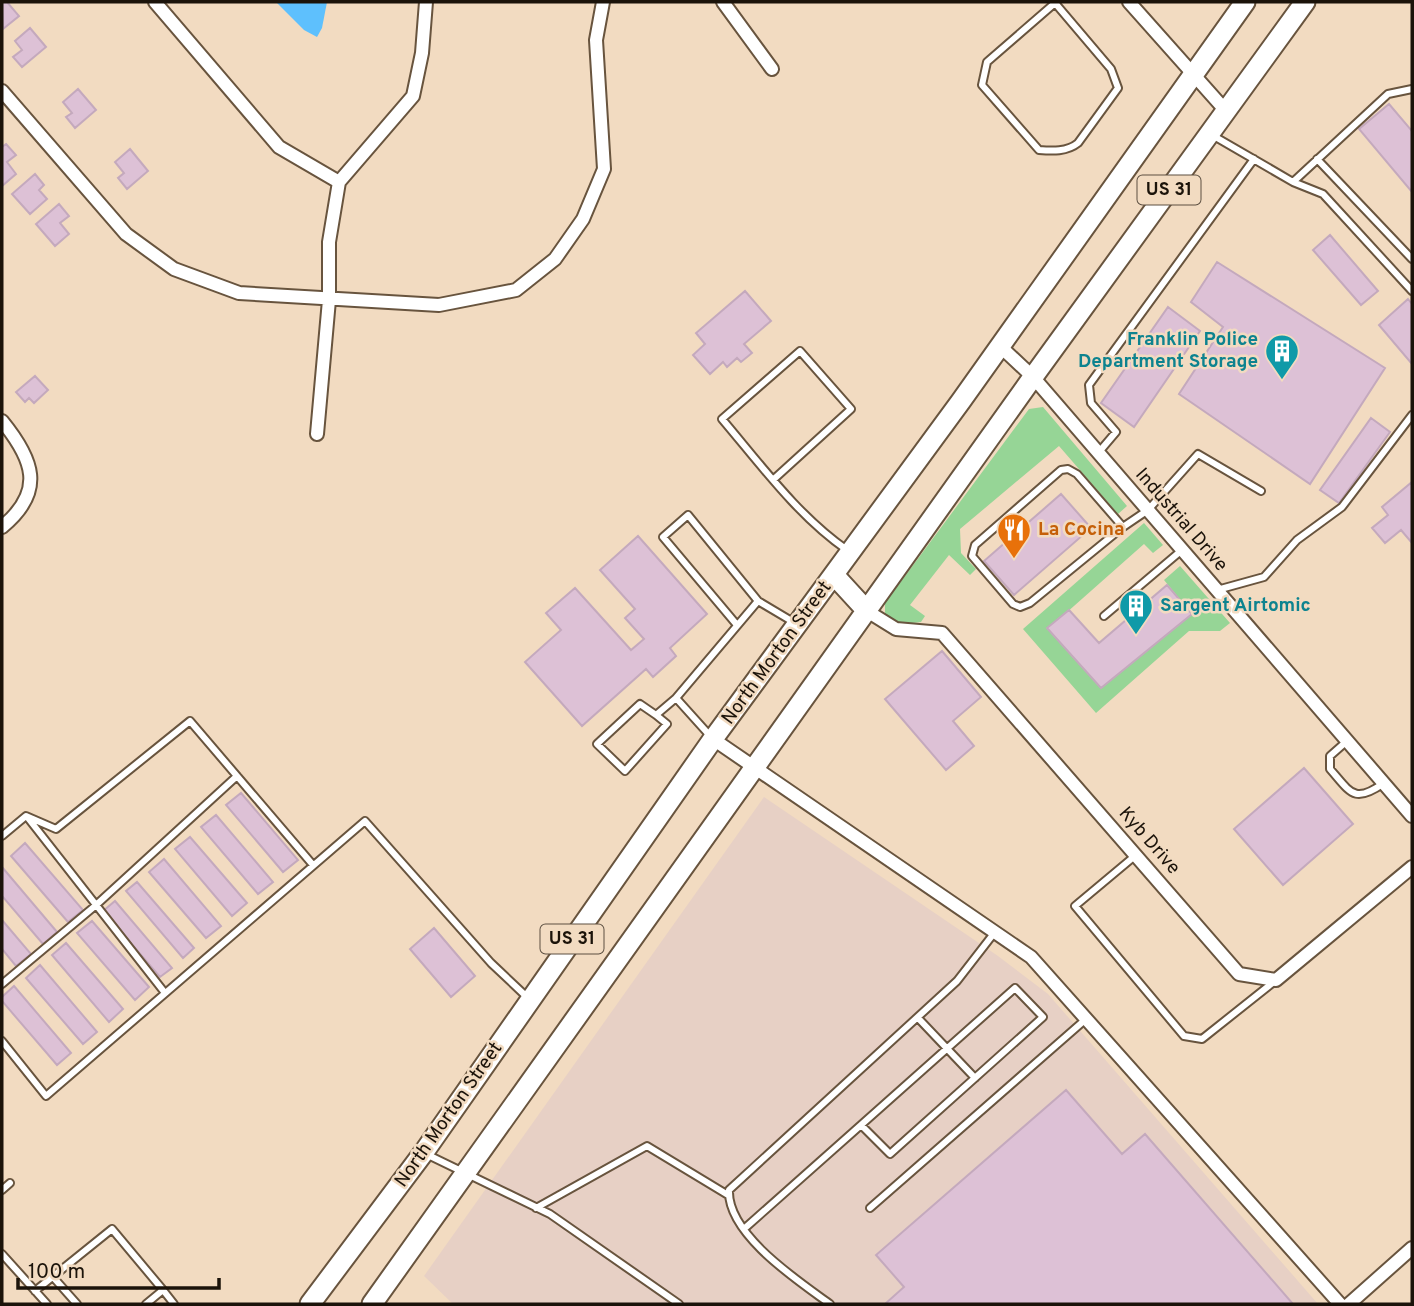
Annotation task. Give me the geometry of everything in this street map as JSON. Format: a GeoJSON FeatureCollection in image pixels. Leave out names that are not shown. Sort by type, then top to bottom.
{"type":"FeatureCollection","features":[{"type":"Feature","properties":{"kind":"main road","name":"North Morton Street"},"geometry":{"type":"LineString","coordinates":[[310,1304],[424,1152],[713,739],[1001,347],[1245,2]]}},
{"type":"Feature","properties":{"kind":"main road","name":"US 31"},"geometry":{"type":"LineString","coordinates":[[372,1304],[757,767],[1032,377],[1305,2]]}},
{"type":"Feature","properties":{"kind":"main road"},"geometry":{"type":"LineString","coordinates":[[834,575],[867,611]]}},
{"type":"Feature","properties":{"kind":"street"},"geometry":{"type":"LineString","coordinates":[[155,2],[279,147],[339,182]]}},
{"type":"Feature","properties":{"kind":"street"},"geometry":{"type":"LineString","coordinates":[[317,434],[328,300],[329,242],[339,182],[413,96],[422,53],[426,2]]}},
{"type":"Feature","properties":{"kind":"street"},"geometry":{"type":"LineString","coordinates":[[2,91],[118,225],[164,263],[225,290],[328,300],[439,305],[516,290],[555,259],[583,219],[604,169],[596,40],[603,2]]}},
{"type":"Feature","properties":{"kind":"street"},"geometry":{"type":"LineString","coordinates":[[723,2],[772,69]]}},
{"type":"Feature","properties":{"kind":"street"},"geometry":{"type":"LineString","coordinates":[[1129,2],[1226,111]]}},
{"type":"Feature","properties":{"kind":"street","name":"Industrial Drive"},"geometry":{"type":"LineString","coordinates":[[1001,347],[1032,377],[1412,816]]}},
{"type":"Feature","properties":{"kind":"street"},"geometry":{"type":"LineString","coordinates":[[2,421],[23,446],[30,478],[20,510],[2,527]]}},
{"type":"Feature","properties":{"kind":"street","name":"Kyb Drive"},"geometry":{"type":"LineString","coordinates":[[867,611],[896,629],[942,633],[1239,974],[1276,980]]}},
{"type":"Feature","properties":{"kind":"street"},"geometry":{"type":"LineString","coordinates":[[713,739],[996,931],[1048,974],[1340,1304]]}},
{"type":"Feature","properties":{"kind":"street"},"geometry":{"type":"LineString","coordinates":[[1276,980],[1412,867]]}},
{"type":"Feature","properties":{"kind":"street"},"geometry":{"type":"LineString","coordinates":[[1349,1304],[1412,1248]]}},
{"type":"Feature","properties":{"kind":"lane"},"geometry":{"type":"LineString","coordinates":[[1056,2],[1111,69],[1118,88],[1078,144],[1071,149],[1049,151],[1039,150],[982,85],[987,62],[1056,2]]}},
{"type":"Feature","properties":{"kind":"lane"},"geometry":{"type":"LineString","coordinates":[[1293,182],[1388,94],[1412,89]]}},
{"type":"Feature","properties":{"kind":"lane"},"geometry":{"type":"LineString","coordinates":[[1210,134],[1293,182],[1323,194],[1412,291]]}},
{"type":"Feature","properties":{"kind":"lane"},"geometry":{"type":"LineString","coordinates":[[1098,453],[1115,432],[1091,402],[1089,385],[1254,159]]}},
{"type":"Feature","properties":{"kind":"lane"},"geometry":{"type":"LineString","coordinates":[[1317,159],[1412,259]]}},
{"type":"Feature","properties":{"kind":"lane"},"geometry":{"type":"LineString","coordinates":[[774,479],[851,409],[800,351],[722,419],[774,479],[823,533],[852,553]]}},
{"type":"Feature","properties":{"kind":"lane"},"geometry":{"type":"LineString","coordinates":[[1217,590],[1264,577],[1297,540],[1342,507],[1412,415]]}},
{"type":"Feature","properties":{"kind":"lane"},"geometry":{"type":"LineString","coordinates":[[1123,527],[1077,474],[1068,469],[1061,470],[975,545],[972,556],[1013,604],[1020,607],[1031,603],[1123,527],[1148,510],[1198,454],[1261,491]]}},
{"type":"Feature","properties":{"kind":"lane"},"geometry":{"type":"LineString","coordinates":[[737,625],[663,537],[688,515],[758,601],[799,625]]}},
{"type":"Feature","properties":{"kind":"lane"},"geometry":{"type":"LineString","coordinates":[[1104,616],[1182,550]]}},
{"type":"Feature","properties":{"kind":"lane"},"geometry":{"type":"LineString","coordinates":[[656,716],[676,698],[758,601]]}},
{"type":"Feature","properties":{"kind":"lane"},"geometry":{"type":"LineString","coordinates":[[676,698],[713,739]]}},
{"type":"Feature","properties":{"kind":"lane"},"geometry":{"type":"LineString","coordinates":[[640,704],[656,716],[667,724],[625,771],[597,744],[640,704]]}},
{"type":"Feature","properties":{"kind":"lane"},"geometry":{"type":"LineString","coordinates":[[26,816],[55,829],[190,721],[313,865]]}},
{"type":"Feature","properties":{"kind":"lane"},"geometry":{"type":"LineString","coordinates":[[1348,741],[1330,756],[1330,769],[1350,792],[1358,796],[1366,795],[1384,783]]}},
{"type":"Feature","properties":{"kind":"lane"},"geometry":{"type":"LineString","coordinates":[[2,984],[95,906],[237,776]]}},
{"type":"Feature","properties":{"kind":"lane"},"geometry":{"type":"LineString","coordinates":[[2,836],[26,816]]}},
{"type":"Feature","properties":{"kind":"lane"},"geometry":{"type":"LineString","coordinates":[[26,816],[165,993]]}},
{"type":"Feature","properties":{"kind":"lane"},"geometry":{"type":"LineString","coordinates":[[2,1041],[46,1096],[365,821],[491,963],[530,999]]}},
{"type":"Feature","properties":{"kind":"lane"},"geometry":{"type":"LineString","coordinates":[[1136,855],[1075,906],[1184,1036],[1202,1039],[1276,980]]}},
{"type":"Feature","properties":{"kind":"lane"},"geometry":{"type":"LineString","coordinates":[[830,1304],[769,1260],[728,1205],[729,1190],[957,981],[996,931]]}},
{"type":"Feature","properties":{"kind":"lane"},"geometry":{"type":"LineString","coordinates":[[745,1228],[1015,988],[1043,1017],[890,1154],[861,1125]]}},
{"type":"Feature","properties":{"kind":"lane"},"geometry":{"type":"LineString","coordinates":[[918,1018],[975,1078]]}},
{"type":"Feature","properties":{"kind":"lane"},"geometry":{"type":"LineString","coordinates":[[870,1208],[1087,1018]]}},
{"type":"Feature","properties":{"kind":"lane"},"geometry":{"type":"LineString","coordinates":[[536,1208],[647,1146],[728,1195]]}},
{"type":"Feature","properties":{"kind":"lane"},"geometry":{"type":"LineString","coordinates":[[424,1152],[465,1175],[536,1208],[679,1304]]}},
{"type":"Feature","properties":{"kind":"lane"},"geometry":{"type":"LineString","coordinates":[[2,1190],[10,1183]]}},
{"type":"Feature","properties":{"kind":"lane"},"geometry":{"type":"LineString","coordinates":[[35,1291],[112,1229],[174,1304]]}},
{"type":"Feature","properties":{"kind":"lane"},"geometry":{"type":"LineString","coordinates":[[2,1254],[47,1304]]}},
{"type":"Feature","properties":{"kind":"lane"},"geometry":{"type":"LineString","coordinates":[[53,1277],[77,1304]]}},
{"type":"Feature","properties":{"kind":"lane"},"geometry":{"type":"LineString","coordinates":[[146,1304],[163,1290]]}},
{"type":"Feature","properties":{"kind":"shaded area"},"geometry":{"type":"Polygon","coordinates":[[[764,797],[998,956],[1048,994],[1318,1304],[453,1304],[424,1276],[764,797]]]}},
{"type":"Feature","properties":{"kind":"green space"},"geometry":{"type":"Polygon","coordinates":[[[1043,407],[1127,506],[1118,514],[1059,446],[960,529],[961,553],[976,569],[970,575],[949,555],[910,605],[925,616],[921,622],[895,625],[885,616],[885,603],[1029,409],[1043,407]]]}},
{"type":"Feature","properties":{"kind":"green space"},"geometry":{"type":"Polygon","coordinates":[[[1144,523],[1163,545],[1153,553],[1144,544],[1048,629],[1101,688],[1192,614],[1164,580],[1180,566],[1230,623],[1220,631],[1189,631],[1096,713],[1023,629],[1144,523]]]}},
{"type":"Feature","properties":{"kind":"water"},"geometry":{"type":"Polygon","coordinates":[[[276,2],[327,2],[322,28],[317,37],[304,30],[276,2]]]}},
{"type":"Feature","properties":{"kind":"building"},"geometry":{"type":"Polygon","coordinates":[[[2,2],[7,2],[19,16],[3,29],[2,2]]]}},
{"type":"Feature","properties":{"kind":"building"},"geometry":{"type":"Polygon","coordinates":[[[30,28],[46,47],[22,67],[13,57],[22,50],[15,41],[30,28]]]}},
{"type":"Feature","properties":{"kind":"building"},"geometry":{"type":"Polygon","coordinates":[[[78,89],[96,110],[75,128],[66,117],[72,113],[63,102],[78,89]]]}},
{"type":"Feature","properties":{"kind":"building"},"geometry":{"type":"Polygon","coordinates":[[[1389,104],[1412,131],[1412,192],[1359,129],[1389,104]]]}},
{"type":"Feature","properties":{"kind":"building"},"geometry":{"type":"Polygon","coordinates":[[[6,144],[16,155],[7,162],[16,174],[2,186],[2,147],[6,144]]]}},
{"type":"Feature","properties":{"kind":"building"},"geometry":{"type":"Polygon","coordinates":[[[130,149],[148,171],[127,189],[118,178],[124,173],[115,162],[130,149]]]}},
{"type":"Feature","properties":{"kind":"building"},"geometry":{"type":"Polygon","coordinates":[[[35,174],[44,185],[39,190],[47,199],[30,214],[12,194],[35,174]]]}},
{"type":"Feature","properties":{"kind":"building"},"geometry":{"type":"Polygon","coordinates":[[[59,204],[69,216],[60,223],[69,234],[55,246],[36,224],[59,204]]]}},
{"type":"Feature","properties":{"kind":"building"},"geometry":{"type":"Polygon","coordinates":[[[1330,235],[1378,291],[1361,305],[1313,250],[1330,235]]]}},
{"type":"Feature","properties":{"kind":"building","name":"Franklin Police Department Storage"},"geometry":{"type":"Polygon","coordinates":[[[1217,262],[1385,368],[1310,484],[1179,394],[1223,327],[1191,302],[1217,262]]]}},
{"type":"Feature","properties":{"kind":"building"},"geometry":{"type":"Polygon","coordinates":[[[745,291],[771,321],[744,344],[752,353],[741,362],[737,358],[727,367],[723,362],[710,374],[693,355],[705,344],[696,333],[745,291]]]}},
{"type":"Feature","properties":{"kind":"building"},"geometry":{"type":"Polygon","coordinates":[[[1408,299],[1412,304],[1412,364],[1379,325],[1408,299]]]}},
{"type":"Feature","properties":{"kind":"building"},"geometry":{"type":"Polygon","coordinates":[[[1168,307],[1200,331],[1134,427],[1101,403],[1168,307]]]}},
{"type":"Feature","properties":{"kind":"building"},"geometry":{"type":"Polygon","coordinates":[[[35,376],[48,390],[34,403],[29,398],[25,402],[16,392],[35,376]]]}},
{"type":"Feature","properties":{"kind":"building"},"geometry":{"type":"Polygon","coordinates":[[[1371,418],[1390,432],[1339,503],[1320,490],[1371,418]]]}},
{"type":"Feature","properties":{"kind":"building"},"geometry":{"type":"Polygon","coordinates":[[[1412,482],[1412,543],[1401,530],[1385,543],[1372,528],[1388,515],[1382,507],[1412,482]]]}},
{"type":"Feature","properties":{"kind":"building"},"geometry":{"type":"Polygon","coordinates":[[[1061,494],[1091,528],[1014,595],[984,561],[1061,494]]]}},
{"type":"Feature","properties":{"kind":"building"},"geometry":{"type":"Polygon","coordinates":[[[638,536],[707,614],[670,648],[676,656],[653,677],[646,669],[582,726],[525,662],[561,630],[546,613],[575,588],[631,650],[644,639],[625,618],[635,609],[600,570],[638,536]]]}},
{"type":"Feature","properties":{"kind":"building","name":"Sargent Airtomic"},"geometry":{"type":"Polygon","coordinates":[[[1167,585],[1192,614],[1101,688],[1047,628],[1069,610],[1099,643],[1167,585]]]}},
{"type":"Feature","properties":{"kind":"building"},"geometry":{"type":"Polygon","coordinates":[[[942,651],[981,697],[953,721],[974,746],[946,770],[885,699],[942,651]]]}},
{"type":"Feature","properties":{"kind":"building"},"geometry":{"type":"Polygon","coordinates":[[[1304,768],[1353,824],[1283,885],[1234,829],[1304,768]]]}},
{"type":"Feature","properties":{"kind":"building"},"geometry":{"type":"Polygon","coordinates":[[[241,793],[298,860],[283,872],[226,805],[241,793]]]}},
{"type":"Feature","properties":{"kind":"building"},"geometry":{"type":"Polygon","coordinates":[[[216,815],[273,882],[258,894],[201,827],[216,815]]]}},
{"type":"Feature","properties":{"kind":"building"},"geometry":{"type":"Polygon","coordinates":[[[190,837],[247,903],[232,916],[175,849],[190,837]]]}},
{"type":"Feature","properties":{"kind":"building"},"geometry":{"type":"Polygon","coordinates":[[[25,843],[83,910],[68,922],[11,856],[25,843]]]}},
{"type":"Feature","properties":{"kind":"building"},"geometry":{"type":"Polygon","coordinates":[[[164,859],[221,926],[206,938],[149,872],[164,859]]]}},
{"type":"Feature","properties":{"kind":"building"},"geometry":{"type":"Polygon","coordinates":[[[2,867],[57,932],[43,944],[2,896],[2,867]]]}},
{"type":"Feature","properties":{"kind":"building"},"geometry":{"type":"Polygon","coordinates":[[[137,882],[194,948],[183,958],[126,891],[137,882]]]}},
{"type":"Feature","properties":{"kind":"building"},"geometry":{"type":"Polygon","coordinates":[[[115,901],[172,968],[160,977],[103,911],[115,901]]]}},
{"type":"Feature","properties":{"kind":"building"},"geometry":{"type":"Polygon","coordinates":[[[2,920],[31,954],[16,966],[2,949],[2,920]]]}},
{"type":"Feature","properties":{"kind":"building"},"geometry":{"type":"Polygon","coordinates":[[[92,921],[149,987],[135,1000],[77,933],[92,921]]]}},
{"type":"Feature","properties":{"kind":"building"},"geometry":{"type":"Polygon","coordinates":[[[434,928],[475,976],[451,997],[410,949],[434,928]]]}},
{"type":"Feature","properties":{"kind":"building"},"geometry":{"type":"Polygon","coordinates":[[[66,943],[123,1009],[109,1022],[52,955],[66,943]]]}},
{"type":"Feature","properties":{"kind":"building"},"geometry":{"type":"Polygon","coordinates":[[[40,965],[97,1032],[83,1044],[26,978],[40,965]]]}},
{"type":"Feature","properties":{"kind":"building"},"geometry":{"type":"Polygon","coordinates":[[[14,986],[71,1053],[57,1065],[2,1001],[2,997],[14,986]]]}},
{"type":"Feature","properties":{"kind":"building"},"geometry":{"type":"Polygon","coordinates":[[[1066,1090],[1122,1154],[1145,1134],[1293,1304],[885,1304],[904,1287],[876,1255],[1066,1090]]]}},
{"type":"Feature","properties":{"kind":"place","name":"Franklin Police Department Storage"},"geometry":{"type":"Point","coordinates":[1282,381]}},
{"type":"Feature","properties":{"kind":"place","name":"La Cocina"},"geometry":{"type":"Point","coordinates":[1014,560]}},
{"type":"Feature","properties":{"kind":"place","name":"Sargent Airtomic"},"geometry":{"type":"Point","coordinates":[1136,636]}}]}
